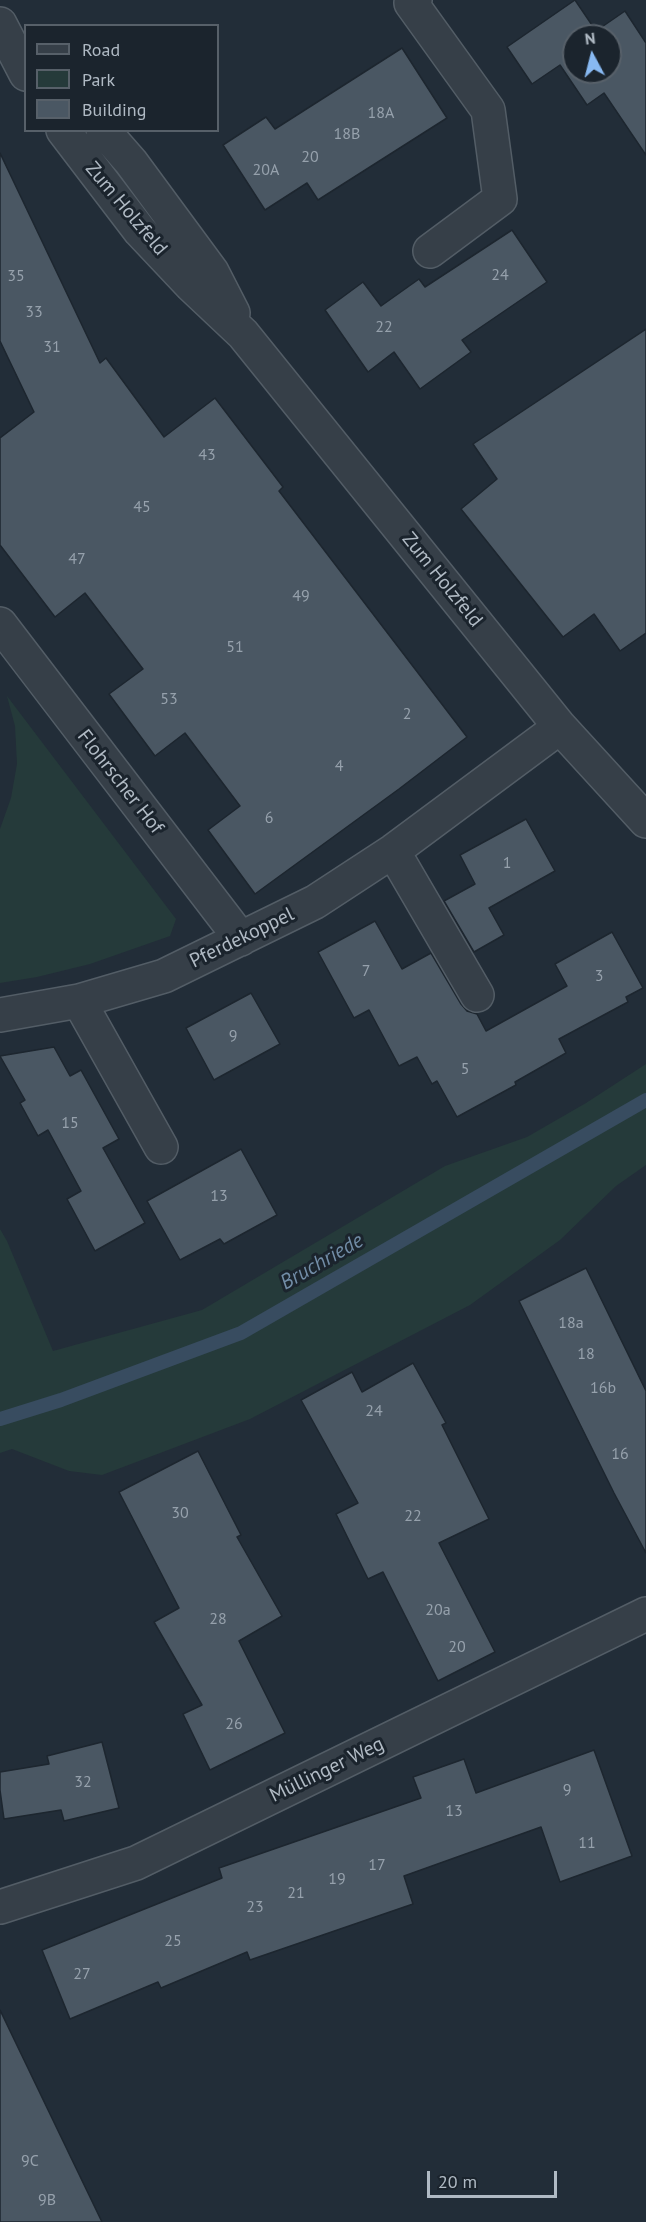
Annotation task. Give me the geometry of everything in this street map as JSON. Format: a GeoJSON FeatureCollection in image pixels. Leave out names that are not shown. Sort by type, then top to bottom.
{"type":"FeatureCollection","features":[{"type":"Feature","properties":{"kind":"street"},"geometry":{"type":"LineString","coordinates":[[415,0],[411,3],[488,110],[500,199],[430,251]]}},
{"type":"Feature","properties":{"kind":"street"},"geometry":{"type":"LineString","coordinates":[[0,22],[24,41]]}},
{"type":"Feature","properties":{"kind":"street"},"geometry":{"type":"LineString","coordinates":[[0,22],[24,70]]}},
{"type":"Feature","properties":{"kind":"street","name":"Zum Holzfeld"},"geometry":{"type":"LineString","coordinates":[[65,132],[140,231],[243,334],[560,727],[646,821]]}},
{"type":"Feature","properties":{"kind":"street","name":"Zum Holzfeld"},"geometry":{"type":"LineString","coordinates":[[105,132],[132,162],[212,272],[243,334]]}},
{"type":"Feature","properties":{"kind":"street","name":"Flohrscher Hof"},"geometry":{"type":"LineString","coordinates":[[0,624],[241,939]]}},
{"type":"Feature","properties":{"kind":"street","name":"Pferdekoppel"},"geometry":{"type":"LineString","coordinates":[[0,1016],[80,1001],[164,976],[315,902],[393,851],[560,727]]}},
{"type":"Feature","properties":{"kind":"street"},"geometry":{"type":"LineString","coordinates":[[393,851],[477,995]]}},
{"type":"Feature","properties":{"kind":"street"},"geometry":{"type":"LineString","coordinates":[[80,1001],[161,1147]]}},
{"type":"Feature","properties":{"kind":"street","name":"Müllinger Weg"},"geometry":{"type":"LineString","coordinates":[[0,1907],[136,1863],[646,1614]]}},
{"type":"Feature","properties":{"kind":"green space"},"geometry":{"type":"Polygon","coordinates":[[[7,696],[176,919],[170,936],[90,964],[0,983],[0,829],[11,798],[17,764],[15,726],[7,696]]]}},
{"type":"Feature","properties":{"kind":"green space"},"geometry":{"type":"Polygon","coordinates":[[[646,1064],[646,1165],[616,1186],[560,1240],[470,1305],[250,1419],[102,1475],[69,1471],[12,1449],[0,1453],[0,1229],[53,1351],[202,1310],[445,1166],[527,1137],[586,1103],[646,1064]]]}},
{"type":"Feature","properties":{"kind":"building"},"geometry":{"type":"Polygon","coordinates":[[[575,0],[591,24],[562,24],[562,68],[560,65],[532,84],[507,47],[575,0]]]}},
{"type":"Feature","properties":{"kind":"building"},"geometry":{"type":"Polygon","coordinates":[[[625,11],[646,43],[646,155],[604,93],[587,105],[573,84],[622,84],[622,24],[606,24],[625,11]]]}},
{"type":"Feature","properties":{"kind":"building"},"geometry":{"type":"Polygon","coordinates":[[[402,48],[447,118],[318,200],[307,183],[265,210],[223,145],[266,117],[275,129],[402,48]]]}},
{"type":"Feature","properties":{"kind":"building"},"geometry":{"type":"Polygon","coordinates":[[[0,153],[100,363],[106,358],[164,437],[215,398],[283,487],[279,491],[467,737],[255,894],[208,830],[240,806],[185,733],[155,756],[109,694],[143,669],[85,593],[55,617],[0,545],[0,438],[34,412],[0,341],[0,153]]]}},
{"type":"Feature","properties":{"kind":"building"},"geometry":{"type":"Polygon","coordinates":[[[512,230],[547,282],[462,340],[471,352],[420,389],[394,352],[368,372],[325,310],[363,282],[381,306],[419,279],[425,287],[512,230]]]}},
{"type":"Feature","properties":{"kind":"building"},"geometry":{"type":"Polygon","coordinates":[[[646,329],[646,633],[620,651],[594,614],[563,637],[461,509],[497,479],[473,444],[646,329]]]}},
{"type":"Feature","properties":{"kind":"building"},"geometry":{"type":"Polygon","coordinates":[[[526,819],[555,871],[489,908],[504,935],[474,952],[444,901],[475,884],[460,855],[526,819]]]}},
{"type":"Feature","properties":{"kind":"building"},"geometry":{"type":"Polygon","coordinates":[[[375,921],[402,969],[431,953],[461,1004],[467,1011],[477,1014],[486,1031],[567,986],[555,964],[612,932],[643,988],[626,997],[628,1002],[559,1039],[566,1053],[515,1082],[516,1085],[457,1117],[437,1081],[432,1084],[417,1057],[399,1066],[369,1010],[354,1018],[318,952],[375,921]]]}},
{"type":"Feature","properties":{"kind":"building"},"geometry":{"type":"Polygon","coordinates":[[[251,993],[280,1044],[214,1080],[186,1028],[251,993]]]}},
{"type":"Feature","properties":{"kind":"building"},"geometry":{"type":"Polygon","coordinates":[[[54,1047],[70,1076],[81,1070],[119,1139],[103,1148],[145,1223],[95,1251],[67,1199],[81,1191],[48,1130],[38,1136],[20,1103],[25,1100],[0,1056],[54,1047]]]}},
{"type":"Feature","properties":{"kind":"building"},"geometry":{"type":"Polygon","coordinates":[[[241,1149],[277,1215],[224,1244],[220,1239],[180,1260],[147,1201],[241,1149]]]}},
{"type":"Feature","properties":{"kind":"building"},"geometry":{"type":"Polygon","coordinates":[[[586,1268],[646,1391],[646,1553],[519,1301],[586,1268]]]}},
{"type":"Feature","properties":{"kind":"building"},"geometry":{"type":"Polygon","coordinates":[[[413,1363],[446,1423],[442,1425],[489,1519],[439,1543],[495,1652],[438,1681],[383,1572],[368,1579],[336,1514],[358,1503],[301,1400],[352,1372],[362,1392],[413,1363]]]}},
{"type":"Feature","properties":{"kind":"building"},"geometry":{"type":"Polygon","coordinates":[[[198,1451],[241,1535],[237,1537],[282,1616],[239,1641],[285,1733],[210,1770],[183,1714],[202,1705],[154,1622],[179,1608],[119,1492],[198,1451]]]}},
{"type":"Feature","properties":{"kind":"building"},"geometry":{"type":"Polygon","coordinates":[[[102,1742],[119,1808],[64,1821],[61,1810],[4,1819],[0,1772],[49,1764],[47,1756],[102,1742]]]}},
{"type":"Feature","properties":{"kind":"building"},"geometry":{"type":"Polygon","coordinates":[[[594,1750],[632,1856],[560,1882],[541,1827],[404,1876],[413,1904],[250,1960],[247,1952],[161,1988],[158,1982],[70,2019],[42,1950],[222,1878],[219,1868],[421,1798],[413,1777],[464,1759],[476,1793],[594,1750]]]}},
{"type":"Feature","properties":{"kind":"building"},"geometry":{"type":"Polygon","coordinates":[[[0,2010],[75,2166],[102,2222],[0,2222],[0,2010]]]}},
{"type":"Feature","properties":{"kind":"waterway","name":"Bruchriede"},"geometry":{"type":"LineString","coordinates":[[0,1419],[61,1400],[241,1333],[646,1100]]}}]}
